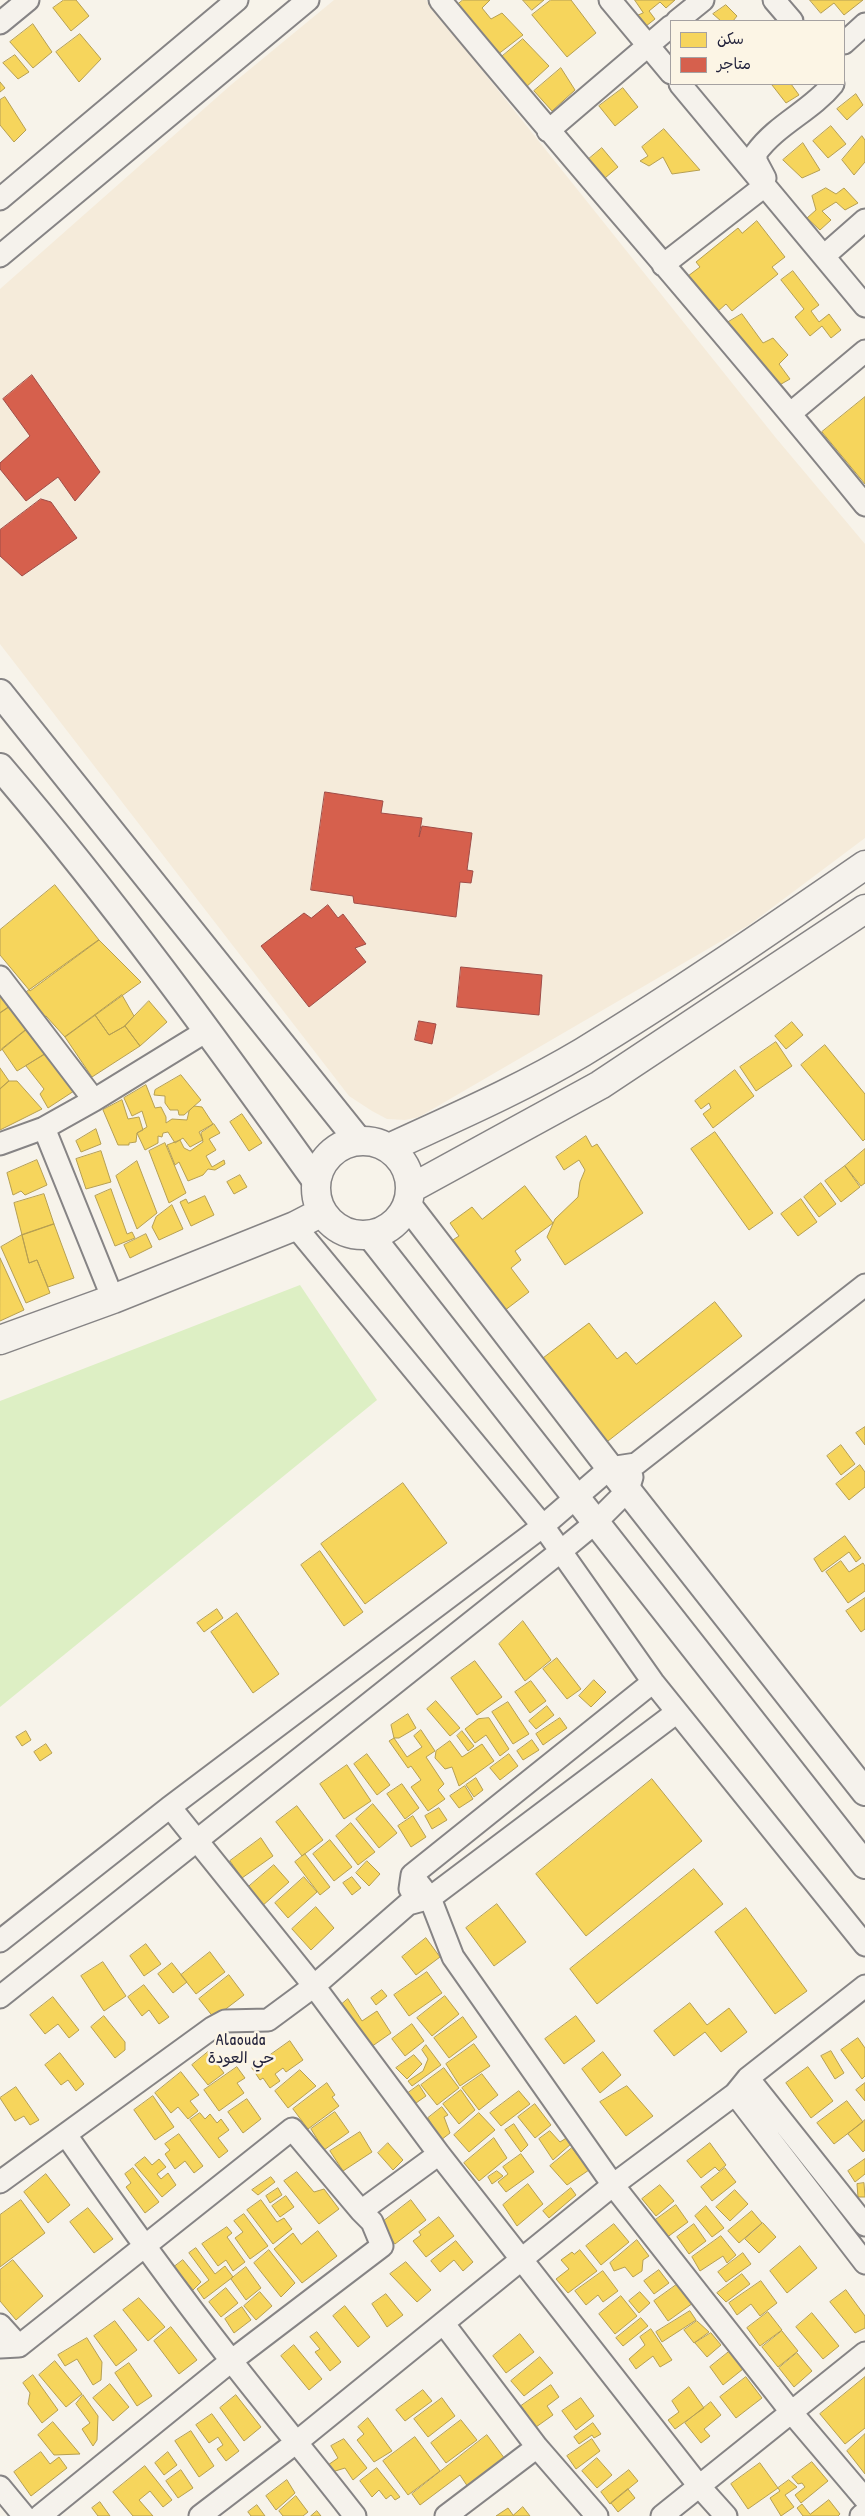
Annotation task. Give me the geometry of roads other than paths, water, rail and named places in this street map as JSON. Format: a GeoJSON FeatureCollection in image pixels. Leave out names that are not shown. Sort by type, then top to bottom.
{"type":"FeatureCollection","features":[{"type":"Feature","properties":{"kind":"main road"},"geometry":{"type":"LineString","coordinates":[[389,1148],[510,1091],[582,1052],[732,958],[865,865]]}},
{"type":"Feature","properties":{"kind":"main road"},"geometry":{"type":"LineString","coordinates":[[408,1197],[600,1085],[865,909]]}},
{"type":"Feature","properties":{"kind":"main road"},"geometry":{"type":"LineString","coordinates":[[358,1140],[380,1143],[389,1148],[401,1160],[408,1174],[408,1197],[401,1215],[393,1224],[370,1234],[356,1235],[343,1231],[331,1223],[322,1212],[316,1197],[316,1181],[320,1166],[330,1154],[343,1144],[358,1140]]}},
{"type":"Feature","properties":{"kind":"main road"},"geometry":{"type":"LineString","coordinates":[[0,1340],[113,1299],[295,1226],[322,1212]]}},
{"type":"Feature","properties":{"kind":"street"},"geometry":{"type":"LineString","coordinates":[[0,23],[28,0]]}},
{"type":"Feature","properties":{"kind":"street"},"geometry":{"type":"LineString","coordinates":[[0,199],[237,0]]}},
{"type":"Feature","properties":{"kind":"street"},"geometry":{"type":"LineString","coordinates":[[0,256],[308,0]]}},
{"type":"Feature","properties":{"kind":"street"},"geometry":{"type":"LineString","coordinates":[[440,0],[548,131],[791,413],[865,505]]}},
{"type":"Feature","properties":{"kind":"street"},"geometry":{"type":"LineString","coordinates":[[610,0],[670,72]]}},
{"type":"Feature","properties":{"kind":"street"},"geometry":{"type":"LineString","coordinates":[[678,20],[702,0]]}},
{"type":"Feature","properties":{"kind":"street"},"geometry":{"type":"LineString","coordinates":[[774,0],[791,20]]}},
{"type":"Feature","properties":{"kind":"street"},"geometry":{"type":"LineString","coordinates":[[845,41],[865,24]]}},
{"type":"Feature","properties":{"kind":"street"},"geometry":{"type":"LineString","coordinates":[[548,131],[670,27]]}},
{"type":"Feature","properties":{"kind":"street"},"geometry":{"type":"LineString","coordinates":[[681,85],[865,306]]}},
{"type":"Feature","properties":{"kind":"street"},"geometry":{"type":"LineString","coordinates":[[663,265],[764,185],[765,178],[756,161],[756,153],[772,133],[824,94],[832,85]]}},
{"type":"Feature","properties":{"kind":"street"},"geometry":{"type":"LineString","coordinates":[[824,256],[865,220]]}},
{"type":"Feature","properties":{"kind":"street"},"geometry":{"type":"LineString","coordinates":[[791,413],[865,351]]}},
{"type":"Feature","properties":{"kind":"street"},"geometry":{"type":"LineString","coordinates":[[0,693],[358,1140]]}},
{"type":"Feature","properties":{"kind":"street"},"geometry":{"type":"LineString","coordinates":[[0,767],[61,838],[208,1030],[316,1181]]}},
{"type":"Feature","properties":{"kind":"street"},"geometry":{"type":"LineString","coordinates":[[0,977],[94,1100]]}},
{"type":"Feature","properties":{"kind":"street"},"geometry":{"type":"LineString","coordinates":[[0,1144],[44,1128],[94,1100],[208,1030]]}},
{"type":"Feature","properties":{"kind":"street"},"geometry":{"type":"LineString","coordinates":[[44,1128],[113,1299]]}},
{"type":"Feature","properties":{"kind":"street"},"geometry":{"type":"LineString","coordinates":[[408,1197],[610,1468],[865,1792]]}},
{"type":"Feature","properties":{"kind":"street"},"geometry":{"type":"LineString","coordinates":[[295,1226],[543,1526],[653,1682],[865,1945]]}},
{"type":"Feature","properties":{"kind":"street"},"geometry":{"type":"LineString","coordinates":[[370,1234],[865,1865]]}},
{"type":"Feature","properties":{"kind":"street"},"geometry":{"type":"LineString","coordinates":[[0,1941],[170,1807],[543,1526],[610,1468],[636,1464],[865,1285]]}},
{"type":"Feature","properties":{"kind":"street"},"geometry":{"type":"LineString","coordinates":[[0,1997],[596,1523],[628,1490],[636,1464]]}},
{"type":"Feature","properties":{"kind":"street"},"geometry":{"type":"LineString","coordinates":[[408,1904],[412,1875],[653,1682]]}},
{"type":"Feature","properties":{"kind":"street"},"geometry":{"type":"LineString","coordinates":[[0,2182],[212,2028],[225,2021],[268,2020],[314,1986],[408,1904],[430,1898],[677,1712]]}},
{"type":"Feature","properties":{"kind":"street"},"geometry":{"type":"LineString","coordinates":[[170,1807],[314,1986],[438,2154],[698,2486],[726,2516]]}},
{"type":"Feature","properties":{"kind":"street"},"geometry":{"type":"LineString","coordinates":[[412,1875],[430,1898],[453,1957],[613,2185],[792,2413],[865,2499]]}},
{"type":"Feature","properties":{"kind":"street"},"geometry":{"type":"LineString","coordinates":[[200,2516],[298,2441],[613,2185],[741,2086],[865,1986]]}},
{"type":"Feature","properties":{"kind":"street"},"geometry":{"type":"LineString","coordinates":[[741,2086],[865,2226]]}},
{"type":"Feature","properties":{"kind":"street"},"geometry":{"type":"LineString","coordinates":[[741,2086],[865,2263]]}},
{"type":"Feature","properties":{"kind":"street"},"geometry":{"type":"LineString","coordinates":[[0,2325],[10,2347],[144,2247],[292,2129],[372,2222],[382,2246],[231,2361],[40,2516]]}},
{"type":"Feature","properties":{"kind":"street"},"geometry":{"type":"LineString","coordinates":[[66,2135],[144,2247],[231,2361],[298,2441],[355,2516]]}},
{"type":"Feature","properties":{"kind":"street"},"geometry":{"type":"LineString","coordinates":[[361,2210],[438,2154]]}},
{"type":"Feature","properties":{"kind":"street"},"geometry":{"type":"LineString","coordinates":[[444,2324],[537,2447],[597,2516]]}},
{"type":"Feature","properties":{"kind":"street"},"geometry":{"type":"LineString","coordinates":[[662,2516],[865,2353]]}},
{"type":"Feature","properties":{"kind":"street"},"geometry":{"type":"LineString","coordinates":[[446,2516],[537,2447]]}},
{"type":"Feature","properties":{"kind":"street"},"geometry":{"type":"LineString","coordinates":[[0,2487],[24,2516]]}},
{"type":"Feature","properties":{"kind":"street"},"geometry":{"type":"LineString","coordinates":[[861,2516],[865,2513]]}},
{"type":"Feature","properties":{"kind":"district","name":"Alaouda حي العودة"},"geometry":{"type":"Point","coordinates":[241,2050]}}]}
